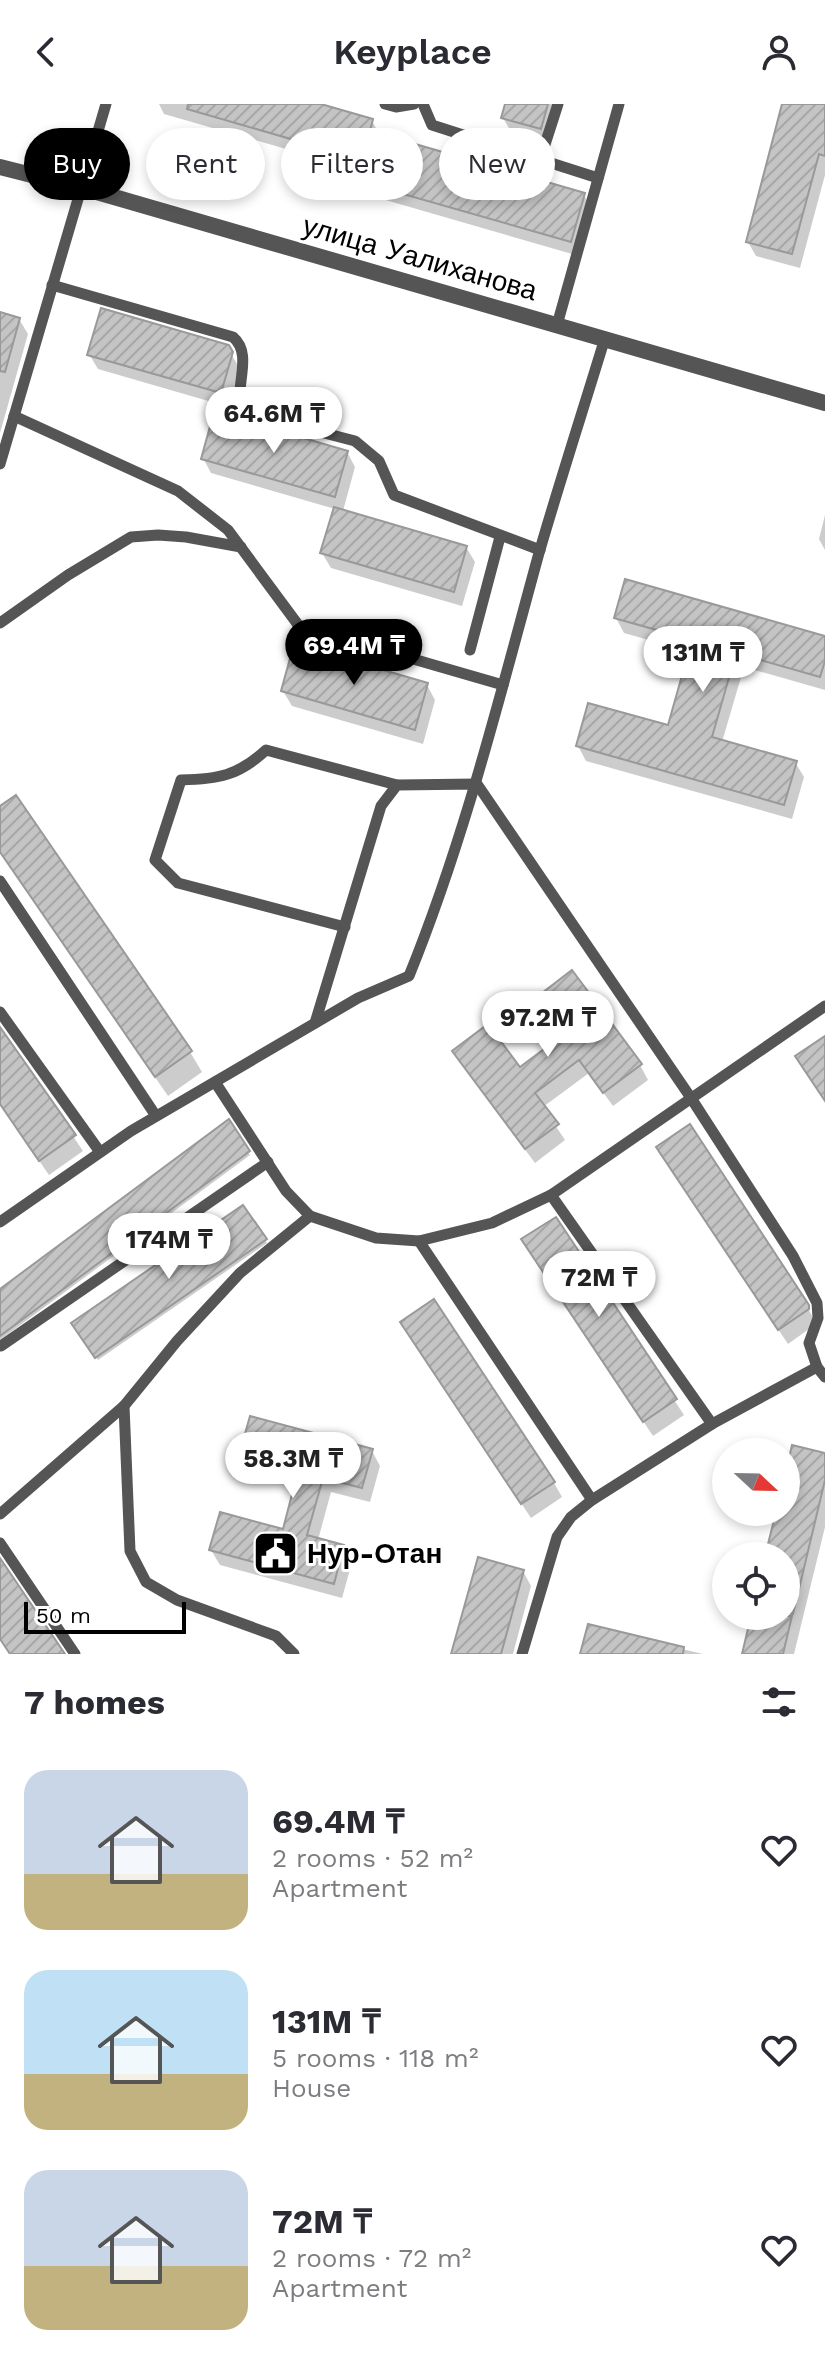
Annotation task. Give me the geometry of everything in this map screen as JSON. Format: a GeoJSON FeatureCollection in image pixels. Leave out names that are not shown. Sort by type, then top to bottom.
{"type":"FeatureCollection","features":[{"type":"Feature","properties":{"kind":"street","name":"улица Уалиханова"},"geometry":{"type":"LineString","coordinates":[[0,167],[24,173]]}},
{"type":"Feature","properties":{"kind":"street","name":"улица Уалиханова"},"geometry":{"type":"LineString","coordinates":[[125,200],[825,403]]}},
{"type":"Feature","properties":{"kind":"lane"},"geometry":{"type":"LineString","coordinates":[[99,128],[106,104]]}},
{"type":"Feature","properties":{"kind":"lane"},"geometry":{"type":"LineString","coordinates":[[385,104],[396,107],[414,104]]}},
{"type":"Feature","properties":{"kind":"lane"},"geometry":{"type":"LineString","coordinates":[[423,104],[432,125],[441,128]]}},
{"type":"Feature","properties":{"kind":"lane"},"geometry":{"type":"LineString","coordinates":[[550,128],[558,104]]}},
{"type":"Feature","properties":{"kind":"lane"},"geometry":{"type":"LineString","coordinates":[[557,325],[619,104]]}},
{"type":"Feature","properties":{"kind":"lane"},"geometry":{"type":"LineString","coordinates":[[555,165],[598,178]]}},
{"type":"Feature","properties":{"kind":"lane"},"geometry":{"type":"LineString","coordinates":[[0,464],[79,200]]}},
{"type":"Feature","properties":{"kind":"lane"},"geometry":{"type":"LineString","coordinates":[[52,285],[233,337],[240,343],[243,352],[238,392],[240,404],[259,416],[355,441],[379,461],[394,495],[540,550]]}},
{"type":"Feature","properties":{"kind":"lane"},"geometry":{"type":"LineString","coordinates":[[0,1222],[156,1116],[358,998],[409,976],[477,784],[540,550],[605,338]]}},
{"type":"Feature","properties":{"kind":"lane"},"geometry":{"type":"LineString","coordinates":[[14,416],[178,491],[228,530],[299,626],[503,685]]}},
{"type":"Feature","properties":{"kind":"lane"},"geometry":{"type":"LineString","coordinates":[[0,623],[68,575],[131,537],[186,537],[241,547]]}},
{"type":"Feature","properties":{"kind":"lane"},"geometry":{"type":"LineString","coordinates":[[470,650],[500,537]]}},
{"type":"Feature","properties":{"kind":"lane"},"geometry":{"type":"LineString","coordinates":[[345,927],[178,883],[155,860],[181,780],[214,779],[248,767],[266,750],[397,785],[477,784]]}},
{"type":"Feature","properties":{"kind":"lane"},"geometry":{"type":"LineString","coordinates":[[477,784],[691,1098],[793,1256],[817,1303],[818,1318],[809,1343],[817,1367],[825,1377]]}},
{"type":"Feature","properties":{"kind":"lane"},"geometry":{"type":"LineString","coordinates":[[315,1023],[381,806],[397,785]]}},
{"type":"Feature","properties":{"kind":"lane"},"geometry":{"type":"LineString","coordinates":[[0,881],[156,1116]]}},
{"type":"Feature","properties":{"kind":"lane"},"geometry":{"type":"LineString","coordinates":[[215,1082],[286,1191],[310,1216],[376,1238],[419,1241],[492,1223],[551,1195],[825,1006]]}},
{"type":"Feature","properties":{"kind":"lane"},"geometry":{"type":"LineString","coordinates":[[0,1012],[100,1152]]}},
{"type":"Feature","properties":{"kind":"lane"},"geometry":{"type":"LineString","coordinates":[[1,1346],[268,1162]]}},
{"type":"Feature","properties":{"kind":"lane"},"geometry":{"type":"LineString","coordinates":[[551,1195],[712,1424]]}},
{"type":"Feature","properties":{"kind":"lane"},"geometry":{"type":"LineString","coordinates":[[0,1514],[124,1406],[177,1341],[240,1273],[310,1216]]}},
{"type":"Feature","properties":{"kind":"lane"},"geometry":{"type":"LineString","coordinates":[[419,1241],[592,1500]]}},
{"type":"Feature","properties":{"kind":"lane"},"geometry":{"type":"LineString","coordinates":[[809,1343],[825,1333]]}},
{"type":"Feature","properties":{"kind":"lane"},"geometry":{"type":"LineString","coordinates":[[522,1654],[557,1537],[571,1517],[592,1500],[712,1424],[817,1367]]}},
{"type":"Feature","properties":{"kind":"lane"},"geometry":{"type":"LineString","coordinates":[[124,1406],[130,1551],[146,1582],[177,1600],[276,1636],[294,1654]]}},
{"type":"Feature","properties":{"kind":"lane"},"geometry":{"type":"LineString","coordinates":[[0,1543],[75,1654]]}},
{"type":"Feature","properties":{"kind":"building"},"geometry":{"type":"Polygon","coordinates":[[[188,104],[321,104],[373,119],[371,128],[281,128],[281,136],[265,132],[265,128],[253,128],[187,109],[188,104]]]}},
{"type":"Feature","properties":{"kind":"building"},"geometry":{"type":"Polygon","coordinates":[[[505,104],[548,104],[541,128],[501,118],[505,104]]]}},
{"type":"Feature","properties":{"kind":"building"},"geometry":{"type":"Polygon","coordinates":[[[782,104],[825,104],[825,156],[819,154],[792,254],[746,242],[782,104]]]}},
{"type":"Feature","properties":{"kind":"building"},"geometry":{"type":"Polygon","coordinates":[[[423,146],[439,151],[439,200],[555,200],[555,184],[585,193],[571,242],[423,200],[423,146]]]}},
{"type":"Feature","properties":{"kind":"building"},"geometry":{"type":"Polygon","coordinates":[[[101,308],[229,345],[233,352],[221,393],[87,355],[101,308]]]}},
{"type":"Feature","properties":{"kind":"building"},"geometry":{"type":"Polygon","coordinates":[[[0,312],[20,318],[5,372],[0,371],[0,312]]]}},
{"type":"Feature","properties":{"kind":"building"},"geometry":{"type":"Polygon","coordinates":[[[214,412],[348,451],[335,497],[201,459],[214,412]]]}},
{"type":"Feature","properties":{"kind":"building"},"geometry":{"type":"Polygon","coordinates":[[[334,507],[467,546],[454,592],[320,553],[334,507]]]}},
{"type":"Feature","properties":{"kind":"building"},"geometry":{"type":"Polygon","coordinates":[[[625,579],[825,636],[825,661],[820,677],[736,653],[712,737],[797,761],[784,805],[576,746],[588,703],[668,725],[692,640],[614,618],[625,579]]]}},
{"type":"Feature","properties":{"kind":"building"},"geometry":{"type":"Polygon","coordinates":[[[294,644],[428,683],[415,730],[281,691],[294,644]]]}},
{"type":"Feature","properties":{"kind":"building"},"geometry":{"type":"Polygon","coordinates":[[[16,795],[192,1051],[155,1077],[0,852],[0,806],[16,795]]]}},
{"type":"Feature","properties":{"kind":"building"},"geometry":{"type":"Polygon","coordinates":[[[572,970],[642,1064],[603,1093],[579,1060],[535,1093],[559,1124],[525,1149],[452,1051],[488,1024],[520,1067],[560,1037],[533,1000],[572,970]]]}},
{"type":"Feature","properties":{"kind":"building"},"geometry":{"type":"Polygon","coordinates":[[[0,1027],[76,1135],[39,1161],[0,1104],[0,1027]]]}},
{"type":"Feature","properties":{"kind":"building"},"geometry":{"type":"Polygon","coordinates":[[[825,1036],[825,1101],[795,1056],[825,1036]]]}},
{"type":"Feature","properties":{"kind":"building"},"geometry":{"type":"Polygon","coordinates":[[[229,1119],[250,1151],[0,1336],[0,1289],[229,1119]]]}},
{"type":"Feature","properties":{"kind":"building"},"geometry":{"type":"Polygon","coordinates":[[[690,1124],[809,1305],[809,1309],[778,1330],[656,1147],[690,1124]]]}},
{"type":"Feature","properties":{"kind":"building"},"geometry":{"type":"Polygon","coordinates":[[[243,1205],[267,1239],[95,1358],[71,1323],[243,1205]]]}},
{"type":"Feature","properties":{"kind":"building"},"geometry":{"type":"Polygon","coordinates":[[[556,1217],[677,1399],[643,1422],[521,1239],[556,1217]]]}},
{"type":"Feature","properties":{"kind":"building"},"geometry":{"type":"Polygon","coordinates":[[[434,1299],[555,1482],[521,1504],[400,1322],[434,1299]]]}},
{"type":"Feature","properties":{"kind":"building"},"geometry":{"type":"Polygon","coordinates":[[[250,1416],[373,1449],[362,1488],[323,1478],[307,1535],[344,1545],[334,1584],[209,1550],[220,1512],[283,1529],[298,1471],[239,1455],[250,1416]]]}},
{"type":"Feature","properties":{"kind":"building"},"geometry":{"type":"Polygon","coordinates":[[[800,1447],[825,1453],[825,1480],[800,1585],[800,1542],[768,1542],[772,1526],[800,1526],[800,1447]]]}},
{"type":"Feature","properties":{"kind":"building"},"geometry":{"type":"Polygon","coordinates":[[[478,1557],[524,1570],[501,1654],[451,1654],[478,1557]]]}},
{"type":"Feature","properties":{"kind":"building"},"geometry":{"type":"Polygon","coordinates":[[[0,1558],[65,1654],[10,1654],[0,1639],[0,1558]]]}},
{"type":"Feature","properties":{"kind":"building"},"geometry":{"type":"Polygon","coordinates":[[[588,1624],[684,1647],[683,1654],[580,1654],[588,1624]]]}},
{"type":"Feature","properties":{"kind":"building"},"geometry":{"type":"Polygon","coordinates":[[[748,1630],[789,1630],[783,1654],[742,1654],[748,1630]]]}},
{"type":"Feature","properties":{"kind":"place","name":"Нур-Отан"},"geometry":{"type":"Point","coordinates":[276,1553]}}]}
